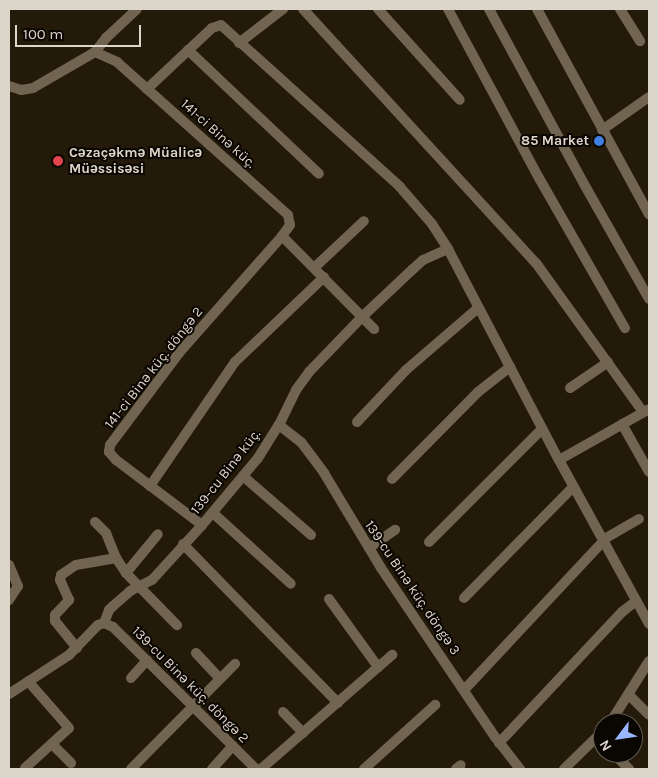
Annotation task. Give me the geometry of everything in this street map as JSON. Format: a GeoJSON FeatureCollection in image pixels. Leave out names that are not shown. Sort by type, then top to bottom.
{"type":"FeatureCollection","features":[{"type":"Feature","properties":{"kind":"street"},"geometry":{"type":"LineString","coordinates":[[9,86],[21,90],[33,88],[95,52],[106,38],[137,9]]}},
{"type":"Feature","properties":{"kind":"street"},"geometry":{"type":"LineString","coordinates":[[303,9],[536,263],[608,362],[646,410],[559,460]]}},
{"type":"Feature","properties":{"kind":"street"},"geometry":{"type":"LineString","coordinates":[[378,9],[460,100]]}},
{"type":"Feature","properties":{"kind":"street"},"geometry":{"type":"LineString","coordinates":[[448,9],[539,178],[625,328]]}},
{"type":"Feature","properties":{"kind":"street"},"geometry":{"type":"LineString","coordinates":[[489,9],[649,299]]}},
{"type":"Feature","properties":{"kind":"street"},"geometry":{"type":"LineString","coordinates":[[537,9],[649,214]]}},
{"type":"Feature","properties":{"kind":"street"},"geometry":{"type":"LineString","coordinates":[[620,9],[640,41]]}},
{"type":"Feature","properties":{"kind":"street"},"geometry":{"type":"LineString","coordinates":[[239,43],[279,10]]}},
{"type":"Feature","properties":{"kind":"street"},"geometry":{"type":"LineString","coordinates":[[147,89],[188,50],[219,25],[400,187],[432,224],[448,249],[573,487],[649,624]]}},
{"type":"Feature","properties":{"kind":"street"},"geometry":{"type":"LineString","coordinates":[[188,50],[319,174]]}},
{"type":"Feature","properties":{"kind":"street","name":"141-ci Binə küç."},"geometry":{"type":"LineString","coordinates":[[95,52],[117,62],[288,215],[290,225],[282,236]]}},
{"type":"Feature","properties":{"kind":"street"},"geometry":{"type":"LineString","coordinates":[[602,130],[649,97]]}},
{"type":"Feature","properties":{"kind":"street"},"geometry":{"type":"LineString","coordinates":[[315,267],[364,221]]}},
{"type":"Feature","properties":{"kind":"street"},"geometry":{"type":"LineString","coordinates":[[282,236],[315,267],[374,330]]}},
{"type":"Feature","properties":{"kind":"street","name":"141-ci Binə küç. döngə 2"},"geometry":{"type":"LineString","coordinates":[[202,525],[116,460],[109,452],[110,445],[180,354],[282,236]]}},
{"type":"Feature","properties":{"kind":"street","name":"139-cu Binə küç."},"geometry":{"type":"LineString","coordinates":[[9,694],[77,648],[98,625],[104,623],[108,610],[138,587],[152,580],[213,513],[243,476],[279,425],[302,380],[362,317],[412,269],[423,260],[448,249]]}},
{"type":"Feature","properties":{"kind":"street"},"geometry":{"type":"LineString","coordinates":[[150,486],[235,362],[324,277]]}},
{"type":"Feature","properties":{"kind":"street"},"geometry":{"type":"LineString","coordinates":[[357,422],[413,364],[478,308]]}},
{"type":"Feature","properties":{"kind":"street"},"geometry":{"type":"LineString","coordinates":[[570,388],[608,362]]}},
{"type":"Feature","properties":{"kind":"street"},"geometry":{"type":"LineString","coordinates":[[392,479],[478,392],[510,367]]}},
{"type":"Feature","properties":{"kind":"street"},"geometry":{"type":"LineString","coordinates":[[622,424],[649,472]]}},
{"type":"Feature","properties":{"kind":"street","name":"139-cu Binə küç. döngə 3"},"geometry":{"type":"LineString","coordinates":[[279,425],[294,435],[308,450],[368,548],[499,743],[520,769]]}},
{"type":"Feature","properties":{"kind":"street"},"geometry":{"type":"LineString","coordinates":[[429,542],[542,429]]}},
{"type":"Feature","properties":{"kind":"street"},"geometry":{"type":"LineString","coordinates":[[243,476],[311,535]]}},
{"type":"Feature","properties":{"kind":"street"},"geometry":{"type":"LineString","coordinates":[[464,598],[573,487]]}},
{"type":"Feature","properties":{"kind":"street"},"geometry":{"type":"LineString","coordinates":[[213,513],[291,584]]}},
{"type":"Feature","properties":{"kind":"street"},"geometry":{"type":"LineString","coordinates":[[464,690],[603,542],[638,519]]}},
{"type":"Feature","properties":{"kind":"street"},"geometry":{"type":"LineString","coordinates":[[95,522],[106,534],[116,558],[126,573],[177,625]]}},
{"type":"Feature","properties":{"kind":"street"},"geometry":{"type":"LineString","coordinates":[[368,548],[395,530]]}},
{"type":"Feature","properties":{"kind":"street"},"geometry":{"type":"LineString","coordinates":[[126,573],[158,534]]}},
{"type":"Feature","properties":{"kind":"street"},"geometry":{"type":"LineString","coordinates":[[183,544],[338,703]]}},
{"type":"Feature","properties":{"kind":"street"},"geometry":{"type":"LineString","coordinates":[[77,648],[55,621],[55,615],[69,600],[60,580],[61,575],[76,565],[116,558]]}},
{"type":"Feature","properties":{"kind":"street"},"geometry":{"type":"LineString","coordinates":[[9,565],[18,586],[9,600]]}},
{"type":"Feature","properties":{"kind":"street"},"geometry":{"type":"LineString","coordinates":[[329,599],[378,667]]}},
{"type":"Feature","properties":{"kind":"street"},"geometry":{"type":"LineString","coordinates":[[499,743],[622,612],[636,601]]}},
{"type":"Feature","properties":{"kind":"street","name":"139-cu Binə küç. döngə 2"},"geometry":{"type":"LineString","coordinates":[[104,623],[113,627],[256,769]]}},
{"type":"Feature","properties":{"kind":"street"},"geometry":{"type":"LineString","coordinates":[[196,653],[219,678]]}},
{"type":"Feature","properties":{"kind":"street"},"geometry":{"type":"LineString","coordinates":[[261,769],[392,655]]}},
{"type":"Feature","properties":{"kind":"street"},"geometry":{"type":"LineString","coordinates":[[131,678],[147,660]]}},
{"type":"Feature","properties":{"kind":"street"},"geometry":{"type":"LineString","coordinates":[[617,713],[649,661]]}},
{"type":"Feature","properties":{"kind":"street"},"geometry":{"type":"LineString","coordinates":[[131,769],[219,678],[235,664]]}},
{"type":"Feature","properties":{"kind":"street"},"geometry":{"type":"LineString","coordinates":[[25,768],[67,731],[68,724],[28,681]]}},
{"type":"Feature","properties":{"kind":"street"},"geometry":{"type":"LineString","coordinates":[[629,695],[649,715]]}},
{"type":"Feature","properties":{"kind":"street"},"geometry":{"type":"LineString","coordinates":[[364,769],[434,705]]}},
{"type":"Feature","properties":{"kind":"street"},"geometry":{"type":"LineString","coordinates":[[283,712],[303,733]]}},
{"type":"Feature","properties":{"kind":"street"},"geometry":{"type":"LineString","coordinates":[[52,744],[71,763]]}},
{"type":"Feature","properties":{"kind":"street"},"geometry":{"type":"LineString","coordinates":[[564,769],[593,744]]}},
{"type":"Feature","properties":{"kind":"street"},"geometry":{"type":"LineString","coordinates":[[212,769],[233,746]]}},
{"type":"Feature","properties":{"kind":"place","name":"85 Market"},"geometry":{"type":"Point","coordinates":[599,141]}},
{"type":"Feature","properties":{"kind":"place","name":"Cəzaçəkmə Müalicə Müəssisəsi"},"geometry":{"type":"Point","coordinates":[58,161]}}]}
